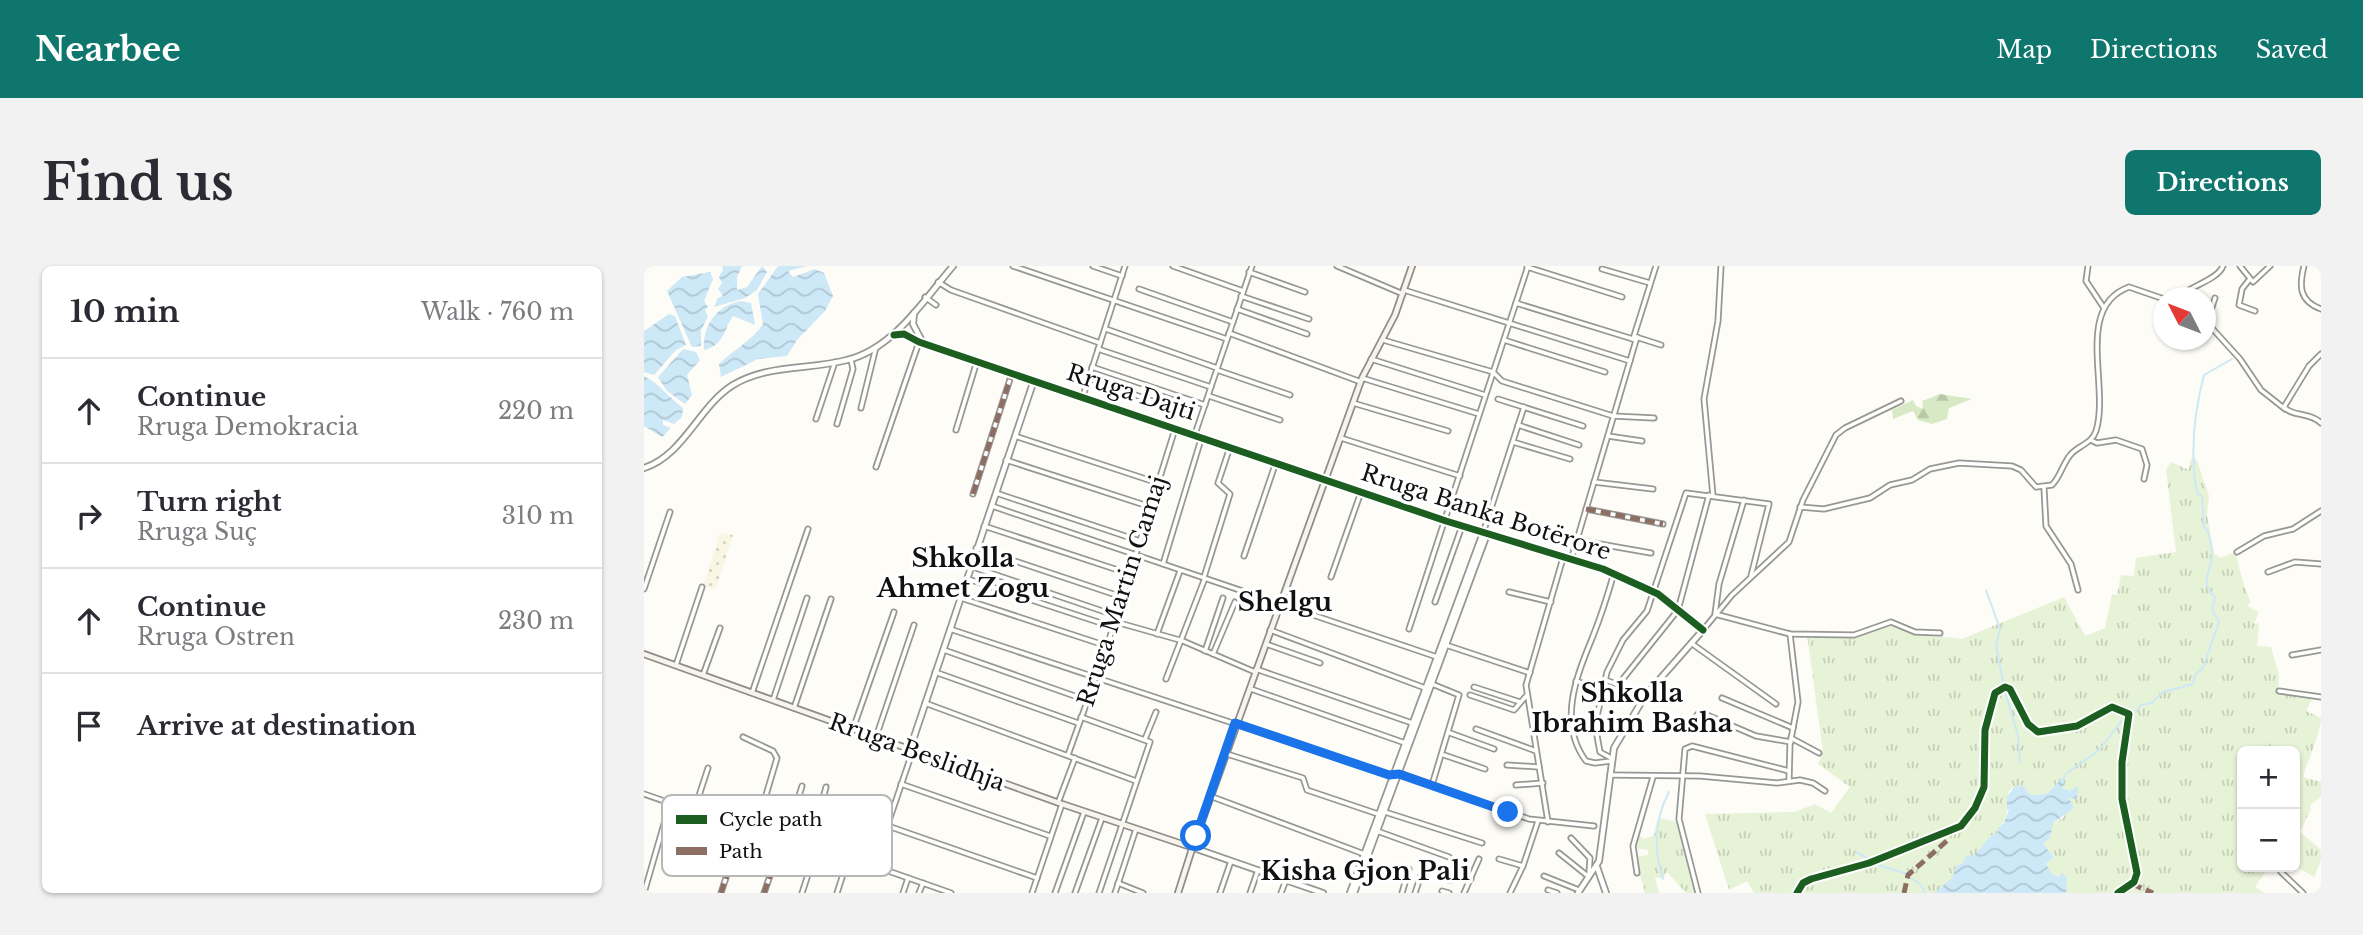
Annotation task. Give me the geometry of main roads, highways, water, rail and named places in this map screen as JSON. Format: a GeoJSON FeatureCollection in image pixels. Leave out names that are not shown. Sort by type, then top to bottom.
{"type":"FeatureCollection","features":[{"type":"Feature","properties":{"kind":"main road"},"geometry":{"type":"LineString","coordinates":[[1178,893],[1224,753],[1353,403],[1404,292],[1412,266]]}},
{"type":"Feature","properties":{"kind":"main road","name":"Rruga Beslidhja"},"geometry":{"type":"LineString","coordinates":[[644,654],[1060,804],[1193,847]]}},
{"type":"Feature","properties":{"kind":"water"},"geometry":{"type":"Polygon","coordinates":[[[722,266],[742,266],[737,277],[737,290],[747,287],[762,266],[767,272],[757,290],[745,298],[714,307],[718,298],[723,296],[718,289],[722,283],[719,277],[722,266]]]}},
{"type":"Feature","properties":{"kind":"water"},"geometry":{"type":"Polygon","coordinates":[[[778,266],[807,266],[788,271],[793,277],[815,269],[824,273],[833,296],[825,311],[797,340],[787,356],[758,359],[721,377],[719,364],[763,324],[758,294],[778,266]]]}},
{"type":"Feature","properties":{"kind":"water"},"geometry":{"type":"Polygon","coordinates":[[[710,272],[713,279],[704,301],[708,307],[705,310],[708,317],[701,330],[701,346],[692,347],[667,291],[682,277],[710,272]]]}},
{"type":"Feature","properties":{"kind":"water"},"geometry":{"type":"Polygon","coordinates":[[[741,301],[751,303],[755,325],[733,316],[716,345],[704,350],[708,325],[713,318],[725,307],[741,301]]]}},
{"type":"Feature","properties":{"kind":"water"},"geometry":{"type":"Polygon","coordinates":[[[669,314],[675,316],[686,345],[676,350],[654,375],[644,372],[644,331],[669,314]]]}},
{"type":"Feature","properties":{"kind":"water"},"geometry":{"type":"Polygon","coordinates":[[[683,349],[696,352],[700,360],[687,375],[692,395],[685,404],[667,391],[658,377],[683,349]]]}},
{"type":"Feature","properties":{"kind":"water"},"geometry":{"type":"Polygon","coordinates":[[[644,376],[683,408],[682,417],[674,424],[663,420],[663,425],[671,428],[662,437],[644,426],[644,376]]]}},
{"type":"Feature","properties":{"kind":"water"},"geometry":{"type":"Polygon","coordinates":[[[2067,773],[2062,788],[2069,791],[2078,786],[2077,799],[2069,798],[2074,808],[2053,823],[2050,838],[2043,844],[2054,857],[2046,864],[2052,874],[2059,877],[2061,873],[2067,877],[2066,893],[1934,893],[1952,878],[1956,866],[1963,863],[1966,855],[1973,856],[1993,834],[1998,833],[1998,828],[2004,823],[2009,810],[2007,797],[2015,786],[2020,787],[2019,782],[2031,795],[2047,794],[2067,773]]]}},
{"type":"Feature","properties":{"kind":"waterway"},"geometry":{"type":"LineString","coordinates":[[2129,713],[2136,712],[2141,705],[2152,703],[2163,692],[2193,684],[2195,675],[2203,668],[2219,622],[2212,610],[2215,597],[2207,587],[2212,548],[2208,531],[2204,527],[2202,496],[2197,493],[2194,434],[2204,375],[2232,359]]}},
{"type":"Feature","properties":{"kind":"waterway"},"geometry":{"type":"LineString","coordinates":[[1986,590],[2000,629],[1996,646],[2004,686]]}},
{"type":"Feature","properties":{"kind":"waterway"},"geometry":{"type":"LineString","coordinates":[[2005,691],[2018,736],[2020,762]]}},
{"type":"Feature","properties":{"kind":"waterway"},"geometry":{"type":"LineString","coordinates":[[2067,773],[2099,750],[2125,717]]}},
{"type":"Feature","properties":{"kind":"waterway"},"geometry":{"type":"LineString","coordinates":[[1663,879],[1658,858],[1657,835],[1660,813],[1669,792]]}},
{"type":"Feature","properties":{"kind":"waterway"},"geometry":{"type":"LineString","coordinates":[[1856,852],[1871,860]]}},
{"type":"Feature","properties":{"kind":"waterway"},"geometry":{"type":"LineString","coordinates":[[1875,864],[1907,874]]}},
{"type":"Feature","properties":{"kind":"waterway"},"geometry":{"type":"LineString","coordinates":[[1911,878],[1921,885],[1925,893]]}},
{"type":"Feature","properties":{"kind":"district","name":"Shkolla Ahmet Zogu"},"geometry":{"type":"Point","coordinates":[963,573]}},
{"type":"Feature","properties":{"kind":"district","name":"Shelgu"},"geometry":{"type":"Point","coordinates":[1285,602]}},
{"type":"Feature","properties":{"kind":"district","name":"Shkolla Ibrahim Basha"},"geometry":{"type":"Point","coordinates":[1632,708]}},
{"type":"Feature","properties":{"kind":"district","name":"Kisha Gjon Pali"},"geometry":{"type":"Point","coordinates":[1365,871]}}]}
